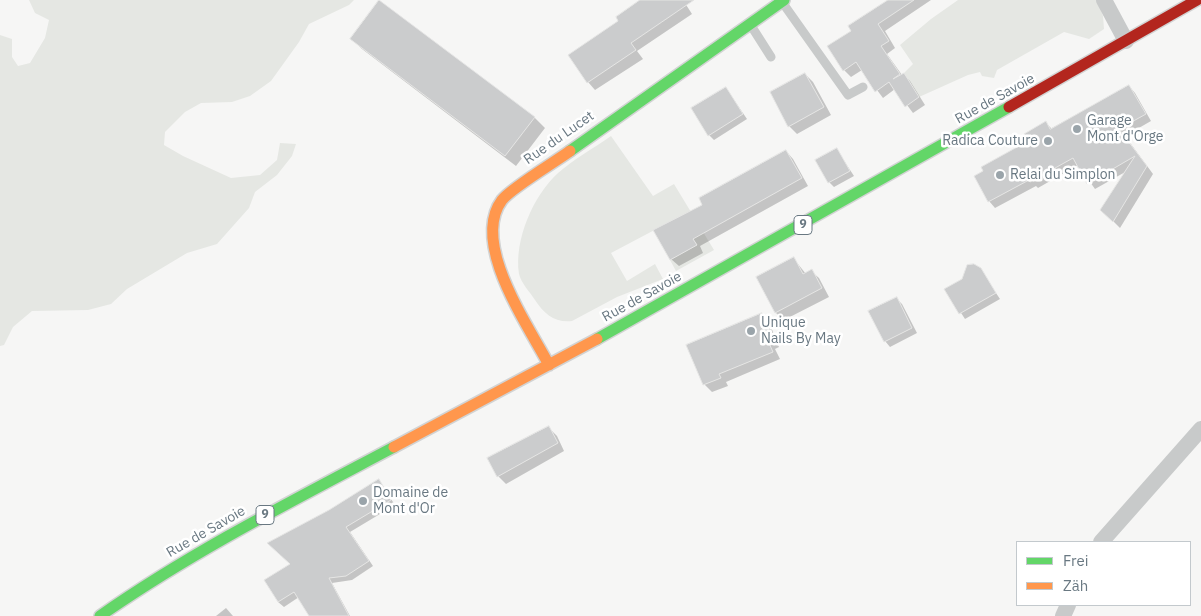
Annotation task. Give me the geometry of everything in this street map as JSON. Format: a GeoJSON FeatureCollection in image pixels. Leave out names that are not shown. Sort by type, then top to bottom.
{"type":"FeatureCollection","features":[{"type":"Feature","properties":{"kind":"main road","name":"Rue de Savoie"},"geometry":{"type":"LineString","coordinates":[[100,616],[130,595],[227,536],[549,365],[760,250],[1197,0]]}},
{"type":"Feature","properties":{"kind":"main road","name":"Rue du Lucet"},"geometry":{"type":"LineString","coordinates":[[549,365],[504,279],[497,260],[491,230],[493,214],[503,198],[522,182],[783,1]]}},
{"type":"Feature","properties":{"kind":"street"},"geometry":{"type":"LineString","coordinates":[[1104,0],[1126,41]]}},
{"type":"Feature","properties":{"kind":"street"},"geometry":{"type":"LineString","coordinates":[[1102,541],[1201,429]]}},
{"type":"Feature","properties":{"kind":"lane"},"geometry":{"type":"LineString","coordinates":[[783,1],[848,95],[863,87]]}},
{"type":"Feature","properties":{"kind":"lane"},"geometry":{"type":"LineString","coordinates":[[750,24],[771,56]]}},
{"type":"Feature","properties":{"kind":"shaded area"},"geometry":{"type":"Polygon","coordinates":[[[29,0],[354,0],[349,5],[309,24],[299,42],[271,81],[250,96],[232,102],[201,103],[185,112],[165,132],[164,145],[231,178],[260,175],[277,160],[280,143],[296,144],[292,156],[277,175],[255,192],[249,208],[217,244],[187,253],[127,289],[111,304],[88,310],[32,311],[13,327],[4,345],[0,346],[0,35],[12,39],[12,57],[18,66],[30,63],[45,38],[49,20],[35,13],[29,0]]]}},
{"type":"Feature","properties":{"kind":"shaded area"},"geometry":{"type":"Polygon","coordinates":[[[958,0],[1097,0],[1103,16],[1104,29],[1089,39],[1064,32],[997,70],[994,78],[982,76],[980,72],[968,75],[919,97],[904,73],[913,64],[900,45],[931,19],[958,0]]]}},
{"type":"Feature","properties":{"kind":"shaded area"},"geometry":{"type":"Polygon","coordinates":[[[611,136],[653,196],[674,184],[714,250],[676,271],[670,260],[697,245],[681,216],[611,253],[627,281],[655,264],[663,279],[617,297],[572,321],[560,321],[542,309],[520,277],[519,247],[533,206],[549,183],[571,163],[611,136]]]}},
{"type":"Feature","properties":{"kind":"building"},"geometry":{"type":"Polygon","coordinates":[[[379,0],[535,117],[505,156],[350,39],[379,0]]]}},
{"type":"Feature","properties":{"kind":"building"},"geometry":{"type":"Polygon","coordinates":[[[640,0],[694,0],[631,43],[636,50],[587,83],[568,55],[618,21],[616,17],[640,0]]]}},
{"type":"Feature","properties":{"kind":"building"},"geometry":{"type":"Polygon","coordinates":[[[888,0],[914,0],[878,24],[889,41],[881,46],[900,74],[893,79],[904,73],[919,97],[905,107],[889,82],[875,92],[856,62],[843,71],[827,46],[851,31],[848,26],[888,0]]]}},
{"type":"Feature","properties":{"kind":"building"},"geometry":{"type":"Polygon","coordinates":[[[805,73],[824,107],[788,127],[770,92],[805,73]]]}},
{"type":"Feature","properties":{"kind":"building"},"geometry":{"type":"Polygon","coordinates":[[[1129,85],[1146,114],[1119,129],[1147,166],[1113,222],[1100,210],[1135,156],[1087,184],[1073,158],[1030,182],[1029,180],[988,202],[974,176],[983,171],[981,167],[1028,141],[1024,134],[1046,121],[1050,129],[1129,85]]]}},
{"type":"Feature","properties":{"kind":"building"},"geometry":{"type":"Polygon","coordinates":[[[726,87],[743,114],[708,136],[691,108],[726,87]]]}},
{"type":"Feature","properties":{"kind":"building"},"geometry":{"type":"Polygon","coordinates":[[[837,148],[850,171],[828,183],[815,160],[837,148]]]}},
{"type":"Feature","properties":{"kind":"building"},"geometry":{"type":"Polygon","coordinates":[[[786,150],[802,178],[693,239],[697,245],[670,260],[653,230],[702,205],[699,198],[786,150]]]}},
{"type":"Feature","properties":{"kind":"building"},"geometry":{"type":"Polygon","coordinates":[[[794,257],[803,274],[812,269],[822,288],[775,313],[756,277],[794,257]]]}},
{"type":"Feature","properties":{"kind":"building"},"geometry":{"type":"Polygon","coordinates":[[[974,264],[981,268],[996,293],[959,314],[944,289],[962,279],[967,265],[974,264]]]}},
{"type":"Feature","properties":{"kind":"building"},"geometry":{"type":"Polygon","coordinates":[[[897,297],[912,328],[884,342],[868,311],[897,297]]]}},
{"type":"Feature","properties":{"kind":"building"},"geometry":{"type":"Polygon","coordinates":[[[762,313],[772,339],[768,341],[773,352],[719,374],[721,378],[703,385],[686,345],[762,313]]]}},
{"type":"Feature","properties":{"kind":"building"},"geometry":{"type":"Polygon","coordinates":[[[549,426],[558,443],[497,477],[487,458],[549,426]]]}},
{"type":"Feature","properties":{"kind":"building"},"geometry":{"type":"Polygon","coordinates":[[[379,479],[391,500],[346,527],[369,561],[346,576],[329,578],[349,616],[309,616],[294,592],[278,602],[264,580],[290,564],[267,543],[329,510],[379,479]]]}},
{"type":"Feature","properties":{"kind":"traffic: fast"},"geometry":{"type":"LineString","coordinates":[[570,151],[784,0]]}},
{"type":"Feature","properties":{"kind":"traffic: fast"},"geometry":{"type":"LineString","coordinates":[[597,339],[1009,107]]}},
{"type":"Feature","properties":{"kind":"traffic: fast"},"geometry":{"type":"LineString","coordinates":[[100,616],[135,592],[208,548],[394,447]]}},
{"type":"Feature","properties":{"kind":"traffic: slow"},"geometry":{"type":"LineString","coordinates":[[549,365],[516,307],[497,261],[493,238],[494,218],[502,200],[507,195],[570,151]]}},
{"type":"Feature","properties":{"kind":"traffic: slow"},"geometry":{"type":"LineString","coordinates":[[394,447],[597,339]]}},
{"type":"Feature","properties":{"kind":"traffic: jam"},"geometry":{"type":"LineString","coordinates":[[1009,107],[1197,0]]}},
{"type":"Feature","properties":{"kind":"place","name":"Garage Mont d'Orge"},"geometry":{"type":"Point","coordinates":[1077,129]}},
{"type":"Feature","properties":{"kind":"place","name":"Radica Couture"},"geometry":{"type":"Point","coordinates":[1048,141]}},
{"type":"Feature","properties":{"kind":"place","name":"Relai du Simplon"},"geometry":{"type":"Point","coordinates":[1000,175]}},
{"type":"Feature","properties":{"kind":"place","name":"Unique Nails By May"},"geometry":{"type":"Point","coordinates":[751,331]}},
{"type":"Feature","properties":{"kind":"place","name":"Domaine de Mont d'Or"},"geometry":{"type":"Point","coordinates":[363,501]}}]}
